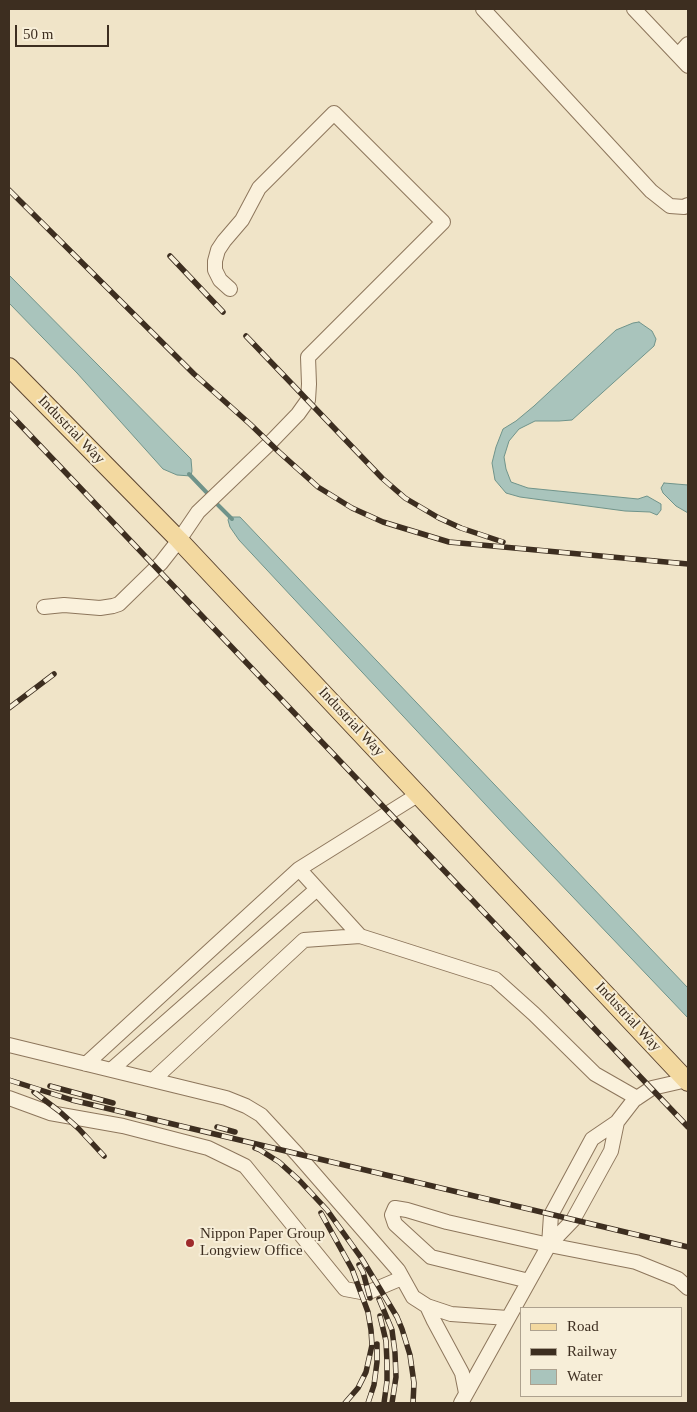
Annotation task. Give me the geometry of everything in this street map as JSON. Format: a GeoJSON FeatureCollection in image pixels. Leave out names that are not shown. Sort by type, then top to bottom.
{"type":"FeatureCollection","features":[{"type":"Feature","properties":{"kind":"main road","name":"Industrial Way"},"geometry":{"type":"LineString","coordinates":[[9,366],[179,540],[688,1081]]}},
{"type":"Feature","properties":{"kind":"lane"},"geometry":{"type":"LineString","coordinates":[[483,9],[651,192],[670,206],[684,207],[688,205]]}},
{"type":"Feature","properties":{"kind":"lane"},"geometry":{"type":"LineString","coordinates":[[634,9],[688,66]]}},
{"type":"Feature","properties":{"kind":"lane"},"geometry":{"type":"LineString","coordinates":[[678,55],[688,44]]}},
{"type":"Feature","properties":{"kind":"lane"},"geometry":{"type":"LineString","coordinates":[[44,607],[64,605],[106,608],[119,604],[161,563],[198,512],[270,444],[298,414],[308,400],[308,357],[443,222],[334,114],[259,188],[242,220],[224,240],[218,250],[215,270],[220,280],[230,289]]}},
{"type":"Feature","properties":{"kind":"lane"},"geometry":{"type":"LineString","coordinates":[[86,1064],[299,869],[419,794]]}},
{"type":"Feature","properties":{"kind":"lane"},"geometry":{"type":"LineString","coordinates":[[299,869],[360,936]]}},
{"type":"Feature","properties":{"kind":"lane"},"geometry":{"type":"LineString","coordinates":[[112,1070],[317,889]]}},
{"type":"Feature","properties":{"kind":"lane"},"geometry":{"type":"LineString","coordinates":[[153,1080],[304,940],[360,936],[495,979],[595,1074],[637,1098]]}},
{"type":"Feature","properties":{"kind":"lane"},"geometry":{"type":"LineString","coordinates":[[9,1045],[226,1098],[246,1106],[261,1115],[398,1270],[413,1297],[427,1306],[450,1314],[508,1318]]}},
{"type":"Feature","properties":{"kind":"lane"},"geometry":{"type":"LineString","coordinates":[[549,1245],[551,1215],[592,1139],[617,1122],[634,1100],[652,1088],[688,1081]]}},
{"type":"Feature","properties":{"kind":"lane"},"geometry":{"type":"LineString","coordinates":[[9,1098],[50,1113],[123,1126],[208,1148],[246,1166],[345,1289],[368,1292],[402,1278]]}},
{"type":"Feature","properties":{"kind":"lane"},"geometry":{"type":"LineString","coordinates":[[464,1398],[549,1245],[573,1220],[611,1151],[617,1122]]}},
{"type":"Feature","properties":{"kind":"lane"},"geometry":{"type":"LineString","coordinates":[[528,1281],[431,1256],[395,1224],[392,1215],[395,1208],[549,1245],[636,1262],[678,1280],[688,1288]]}},
{"type":"Feature","properties":{"kind":"lane"},"geometry":{"type":"LineString","coordinates":[[427,1306],[462,1373],[464,1398]]}},
{"type":"Feature","properties":{"kind":"water"},"geometry":{"type":"Polygon","coordinates":[[[9,275],[191,459],[191,476],[177,475],[163,469],[77,373],[9,303],[9,275]]]}},
{"type":"Feature","properties":{"kind":"water"},"geometry":{"type":"Polygon","coordinates":[[[639,322],[652,331],[656,339],[654,346],[572,420],[535,421],[519,429],[509,441],[504,457],[511,482],[528,488],[638,499],[647,496],[661,504],[661,510],[657,515],[650,512],[625,511],[520,497],[506,493],[495,480],[492,463],[503,429],[534,406],[616,330],[639,322]]]}},
{"type":"Feature","properties":{"kind":"water"},"geometry":{"type":"Polygon","coordinates":[[[664,483],[688,485],[688,513],[676,506],[663,493],[661,488],[664,483]]]}},
{"type":"Feature","properties":{"kind":"water"},"geometry":{"type":"Polygon","coordinates":[[[229,517],[240,517],[688,988],[688,1018],[512,833],[239,540],[230,527],[229,517]]]}},
{"type":"Feature","properties":{"kind":"waterway"},"geometry":{"type":"LineString","coordinates":[[189,474],[210,496]]}},
{"type":"Feature","properties":{"kind":"waterway"},"geometry":{"type":"LineString","coordinates":[[214,501],[232,519]]}},
{"type":"Feature","properties":{"kind":"railway"},"geometry":{"type":"LineString","coordinates":[[9,190],[194,374],[318,487],[352,508],[383,522],[449,542],[688,564]]}},
{"type":"Feature","properties":{"kind":"railway"},"geometry":{"type":"LineString","coordinates":[[170,256],[223,312]]}},
{"type":"Feature","properties":{"kind":"railway"},"geometry":{"type":"LineString","coordinates":[[246,336],[382,478],[405,498],[439,518],[461,528],[503,542]]}},
{"type":"Feature","properties":{"kind":"railway"},"geometry":{"type":"LineString","coordinates":[[9,413],[688,1127]]}},
{"type":"Feature","properties":{"kind":"railway"},"geometry":{"type":"LineString","coordinates":[[9,708],[54,674]]}},
{"type":"Feature","properties":{"kind":"railway"},"geometry":{"type":"LineString","coordinates":[[9,1080],[72,1100],[688,1247]]}},
{"type":"Feature","properties":{"kind":"railway"},"geometry":{"type":"LineString","coordinates":[[50,1086],[113,1103]]}},
{"type":"Feature","properties":{"kind":"railway"},"geometry":{"type":"LineString","coordinates":[[34,1092],[79,1129],[104,1156]]}},
{"type":"Feature","properties":{"kind":"railway"},"geometry":{"type":"LineString","coordinates":[[217,1127],[235,1132]]}},
{"type":"Feature","properties":{"kind":"railway"},"geometry":{"type":"LineString","coordinates":[[255,1148],[279,1162],[300,1181],[327,1210],[362,1259],[397,1317],[402,1329],[410,1355],[414,1383],[413,1403]]}},
{"type":"Feature","properties":{"kind":"railway"},"geometry":{"type":"LineString","coordinates":[[321,1213],[352,1269],[368,1312],[371,1330],[372,1345],[366,1372],[358,1388],[345,1403]]}},
{"type":"Feature","properties":{"kind":"railway"},"geometry":{"type":"LineString","coordinates":[[359,1265],[363,1272],[370,1298]]}},
{"type":"Feature","properties":{"kind":"railway"},"geometry":{"type":"LineString","coordinates":[[379,1299],[392,1330],[395,1353],[396,1377],[392,1403]]}},
{"type":"Feature","properties":{"kind":"railway"},"geometry":{"type":"LineString","coordinates":[[380,1316],[386,1341],[387,1381],[384,1403]]}},
{"type":"Feature","properties":{"kind":"railway"},"geometry":{"type":"LineString","coordinates":[[368,1403],[374,1385],[377,1344]]}},
{"type":"Feature","properties":{"kind":"place","name":"Nippon Paper Group Longview Office"},"geometry":{"type":"Point","coordinates":[190,1243]}}]}
